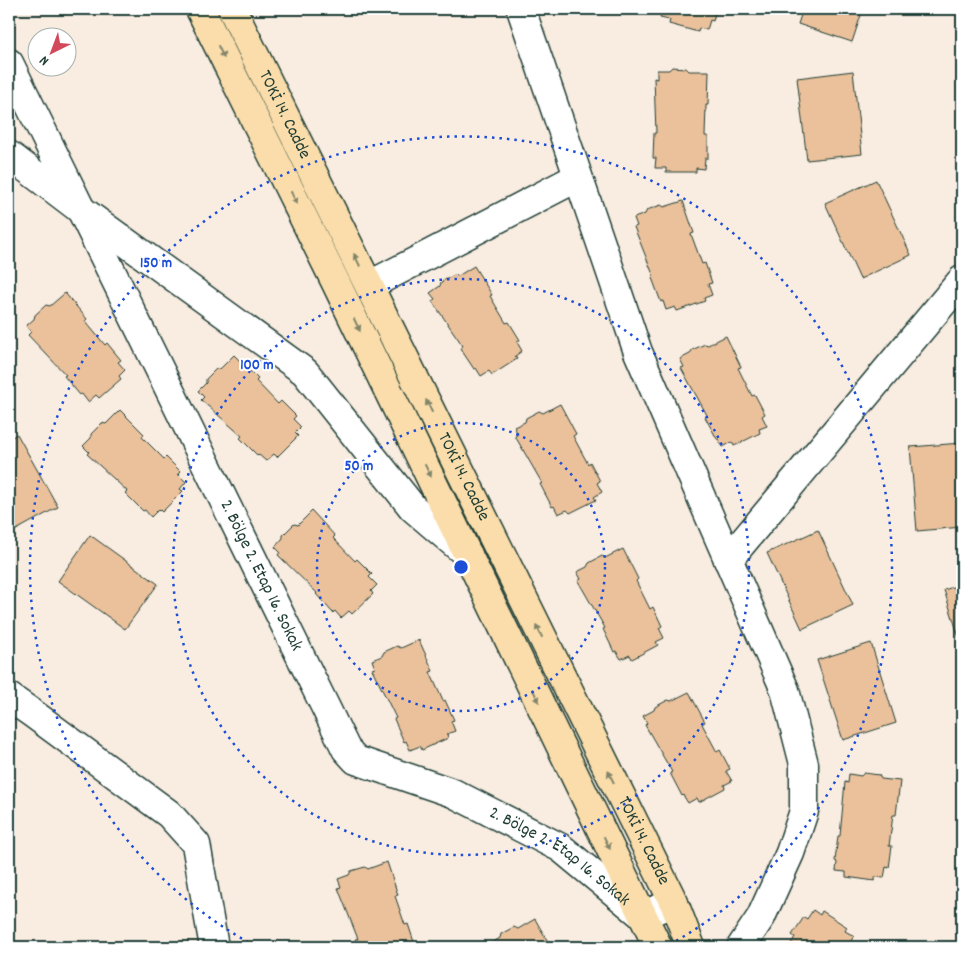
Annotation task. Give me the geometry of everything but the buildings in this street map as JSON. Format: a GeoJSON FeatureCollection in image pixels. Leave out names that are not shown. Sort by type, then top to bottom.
{"type":"FeatureCollection","features":[{"type":"Feature","properties":{"kind":"main road","name":"TOKİ 14. Cadde"},"geometry":{"type":"LineString","coordinates":[[200,9],[340,290],[658,947]]}},
{"type":"Feature","properties":{"kind":"main road","name":"TOKİ 14. Cadde"},"geometry":{"type":"LineString","coordinates":[[232,9],[674,903],[691,947]]}},
{"type":"Feature","properties":{"kind":"street"},"geometry":{"type":"LineString","coordinates":[[521,9],[638,352],[785,690],[804,764],[804,811],[790,853],[761,917],[741,947]]}},
{"type":"Feature","properties":{"kind":"street","name":"2. Bölge 2. Etap 16. Sokak"},"geometry":{"type":"LineString","coordinates":[[9,62],[346,749],[356,760],[453,793],[561,848],[642,915],[674,903]]}},
{"type":"Feature","properties":{"kind":"street"},"geometry":{"type":"LineString","coordinates":[[9,155],[80,209],[305,372],[413,508],[468,555]]}},
{"type":"Feature","properties":{"kind":"street"},"geometry":{"type":"LineString","coordinates":[[370,285],[578,177]]}},
{"type":"Feature","properties":{"kind":"street"},"geometry":{"type":"LineString","coordinates":[[728,560],[962,280]]}},
{"type":"Feature","properties":{"kind":"street"},"geometry":{"type":"LineString","coordinates":[[9,697],[169,814],[196,844],[214,947]]}}]}
